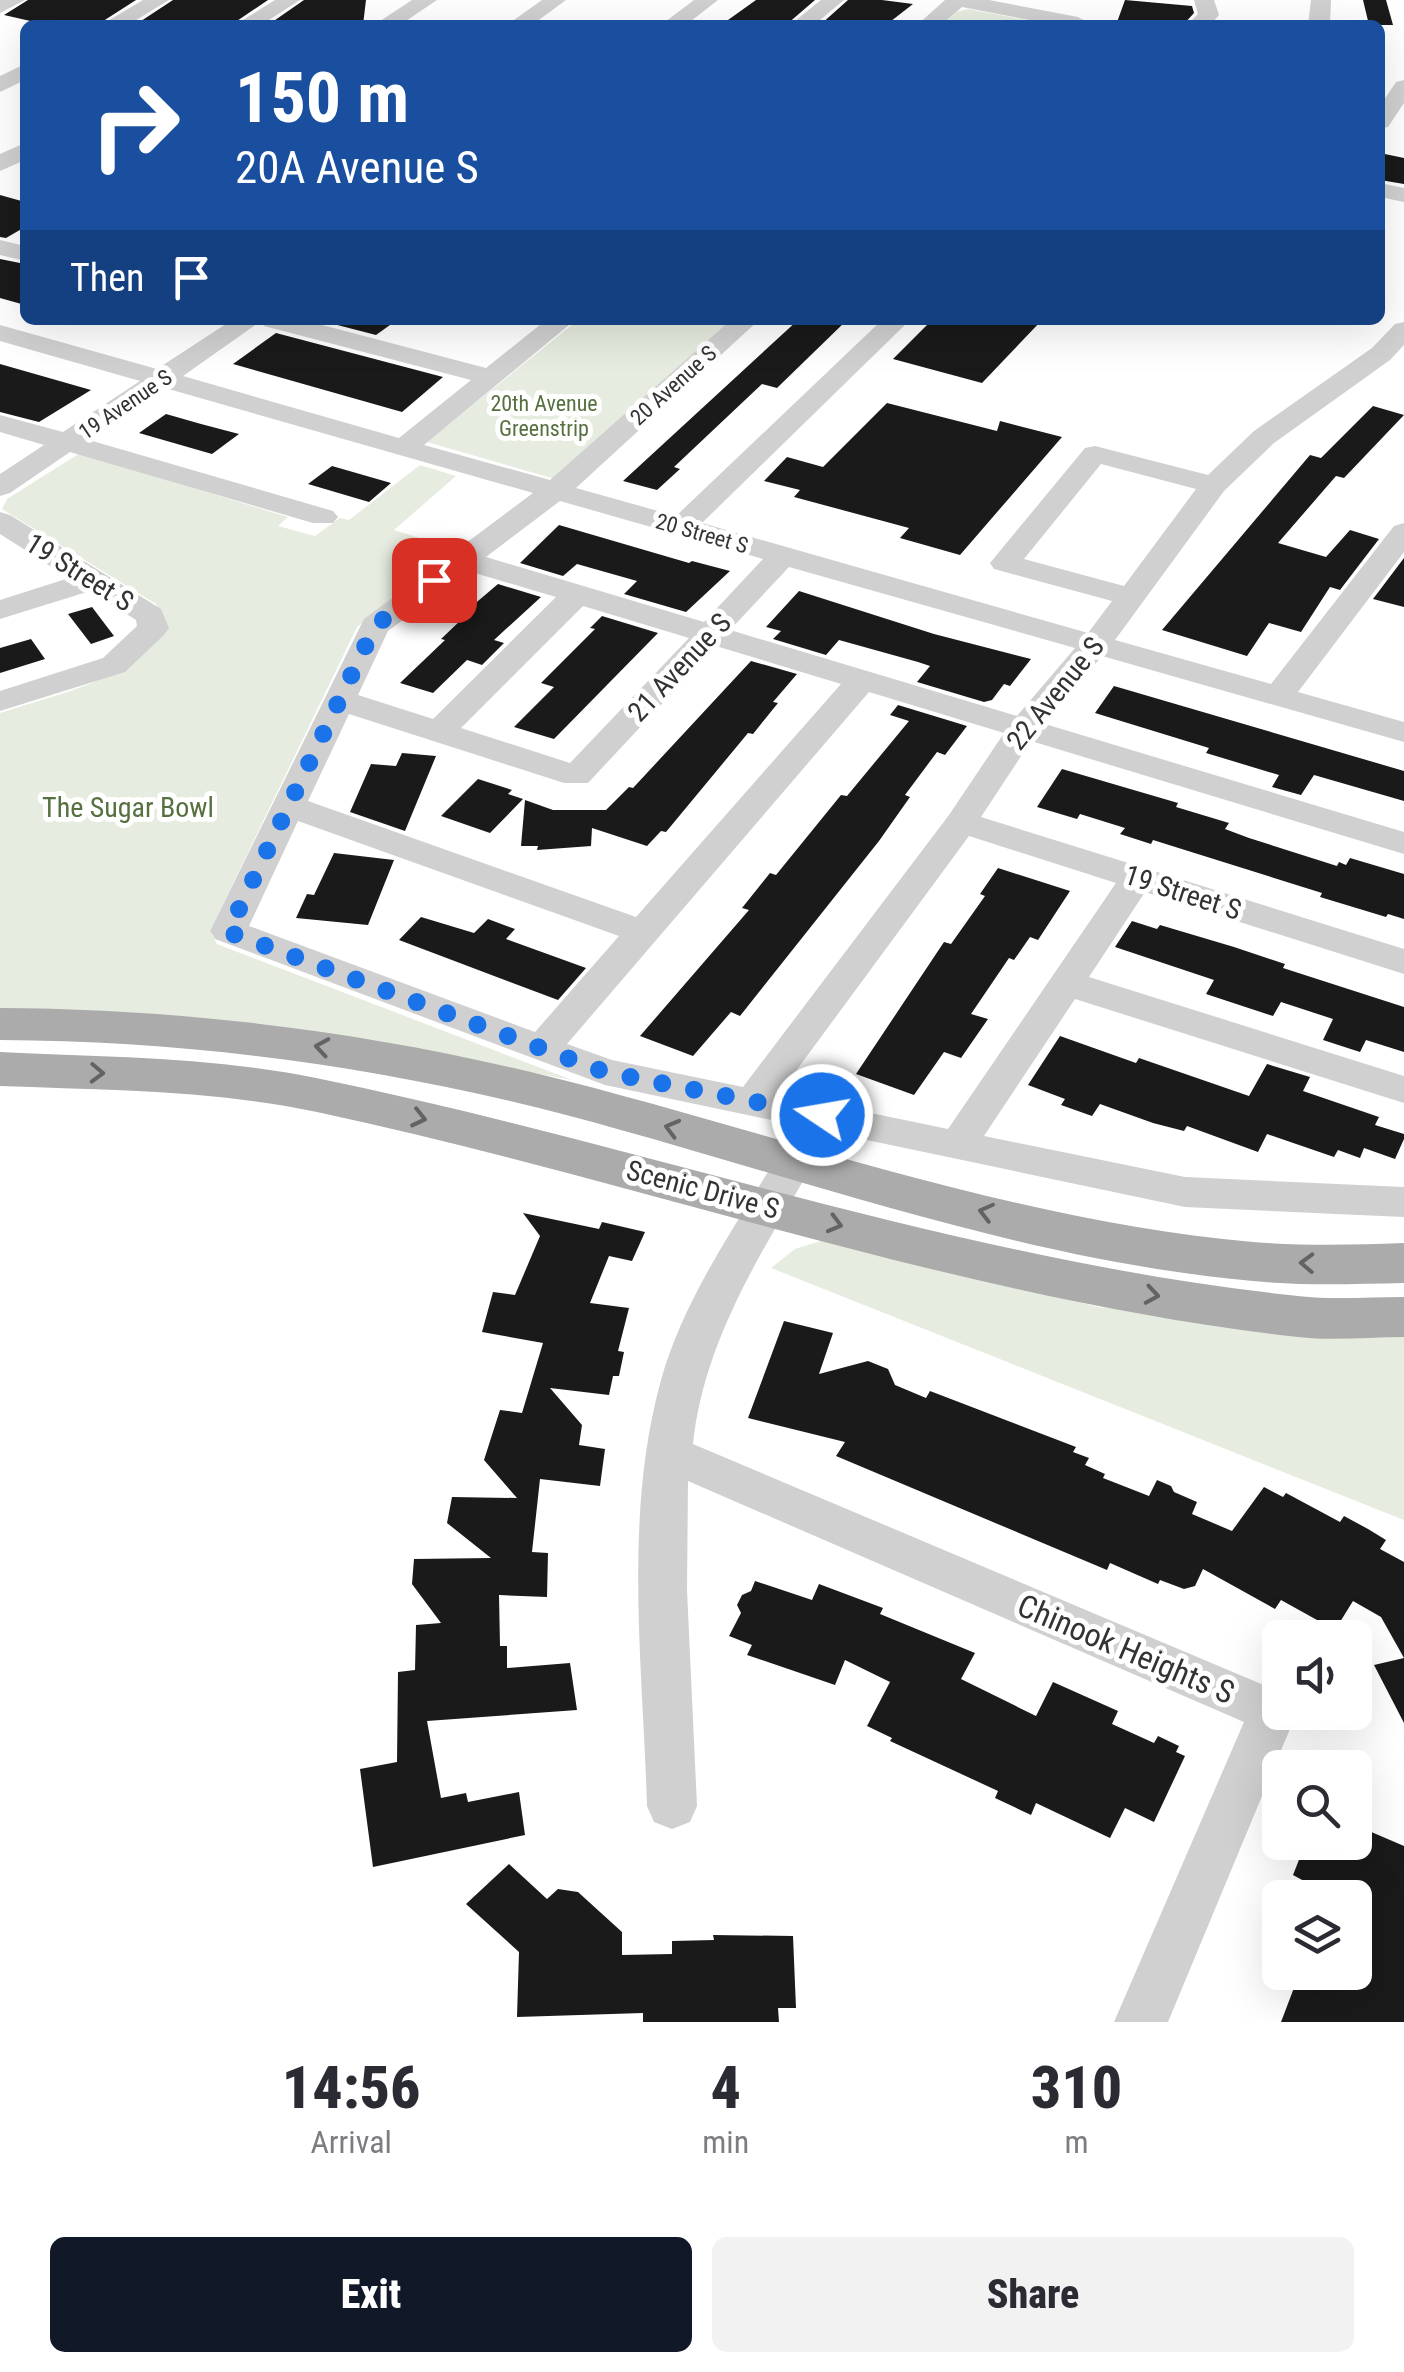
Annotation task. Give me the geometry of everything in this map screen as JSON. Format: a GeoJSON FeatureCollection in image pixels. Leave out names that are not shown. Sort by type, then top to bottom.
{"type":"FeatureCollection","features":[{"type":"Feature","properties":{"kind":"main road","name":"Scenic Drive S"},"geometry":{"type":"LineString","coordinates":[[0,1024],[132,1026],[358,1053],[505,1084],[1072,1232],[1167,1249],[1280,1262],[1366,1266],[1404,1262]]}},
{"type":"Feature","properties":{"kind":"main road","name":"Scenic Drive S"},"geometry":{"type":"LineString","coordinates":[[0,1069],[165,1076],[312,1094],[506,1138],[963,1259],[1073,1282],[1301,1317],[1404,1317]]}},
{"type":"Feature","properties":{"kind":"street"},"geometry":{"type":"LineString","coordinates":[[0,7],[14,0]]}},
{"type":"Feature","properties":{"kind":"street"},"geometry":{"type":"LineString","coordinates":[[121,20],[159,0]]}},
{"type":"Feature","properties":{"kind":"street"},"geometry":{"type":"LineString","coordinates":[[255,20],[290,0]]}},
{"type":"Feature","properties":{"kind":"street"},"geometry":{"type":"LineString","coordinates":[[393,20],[427,0]]}},
{"type":"Feature","properties":{"kind":"street"},"geometry":{"type":"LineString","coordinates":[[526,20],[556,0]]}},
{"type":"Feature","properties":{"kind":"street"},"geometry":{"type":"LineString","coordinates":[[674,0],[704,3]]}},
{"type":"Feature","properties":{"kind":"street"},"geometry":{"type":"LineString","coordinates":[[808,20],[834,0]]}},
{"type":"Feature","properties":{"kind":"street"},"geometry":{"type":"LineString","coordinates":[[934,20],[957,0],[1057,20]]}},
{"type":"Feature","properties":{"kind":"street"},"geometry":{"type":"LineString","coordinates":[[679,20],[704,3]]}},
{"type":"Feature","properties":{"kind":"street"},"geometry":{"type":"LineString","coordinates":[[1385,129],[1404,87]]}},
{"type":"Feature","properties":{"kind":"street","name":"19 Avenue S"},"geometry":{"type":"LineString","coordinates":[[0,487],[242,325]]}},
{"type":"Feature","properties":{"kind":"street"},"geometry":{"type":"LineString","coordinates":[[293,325],[491,377]]}},
{"type":"Feature","properties":{"kind":"street"},"geometry":{"type":"LineString","coordinates":[[403,448],[556,325]]}},
{"type":"Feature","properties":{"kind":"street","name":"20 Avenue S"},"geometry":{"type":"LineString","coordinates":[[542,1048],[228,932],[375,626],[556,490],[740,325]]}},
{"type":"Feature","properties":{"kind":"street"},"geometry":{"type":"LineString","coordinates":[[682,527],[892,325]]}},
{"type":"Feature","properties":{"kind":"street"},"geometry":{"type":"LineString","coordinates":[[374,345],[397,328]]}},
{"type":"Feature","properties":{"kind":"street","name":"22 Avenue S"},"geometry":{"type":"LineString","coordinates":[[754,1100],[961,822],[1022,729],[1096,644],[1214,485],[1264,437],[1382,354],[1404,330]]}},
{"type":"Feature","properties":{"kind":"street","name":"20 Street S"},"geometry":{"type":"LineString","coordinates":[[0,332],[1404,732]]}},
{"type":"Feature","properties":{"kind":"street"},"geometry":{"type":"LineString","coordinates":[[0,422],[322,517]]}},
{"type":"Feature","properties":{"kind":"street"},"geometry":{"type":"LineString","coordinates":[[1130,597],[1006,562],[1095,454],[1214,485]]}},
{"type":"Feature","properties":{"kind":"street","name":"19 Street S"},"geometry":{"type":"LineString","coordinates":[[0,521],[150,616],[153,628],[114,665],[0,701]]}},
{"type":"Feature","properties":{"kind":"street"},"geometry":{"type":"LineString","coordinates":[[1278,696],[1404,532]]}},
{"type":"Feature","properties":{"kind":"street","name":"21 Avenue S"},"geometry":{"type":"LineString","coordinates":[[439,732],[576,776],[782,557]]}},
{"type":"Feature","properties":{"kind":"street"},"geometry":{"type":"LineString","coordinates":[[464,560],[1404,842]]}},
{"type":"Feature","properties":{"kind":"street"},"geometry":{"type":"LineString","coordinates":[[0,610],[94,580]]}},
{"type":"Feature","properties":{"kind":"street"},"geometry":{"type":"LineString","coordinates":[[340,700],[439,732],[578,592]]}},
{"type":"Feature","properties":{"kind":"street"},"geometry":{"type":"LineString","coordinates":[[862,680],[542,1048],[605,1072],[1185,1192],[1404,1202]]}},
{"type":"Feature","properties":{"kind":"street"},"geometry":{"type":"LineString","coordinates":[[290,806],[644,932]]}},
{"type":"Feature","properties":{"kind":"street","name":"19 Street S"},"geometry":{"type":"LineString","coordinates":[[961,822],[1404,962]]}},
{"type":"Feature","properties":{"kind":"street"},"geometry":{"type":"LineString","coordinates":[[958,1144],[1137,878]]}},
{"type":"Feature","properties":{"kind":"street"},"geometry":{"type":"LineString","coordinates":[[1066,983],[1404,1090]]}},
{"type":"Feature","properties":{"kind":"street"},"geometry":{"type":"LineString","coordinates":[[672,1806],[663,1536],[676,1406],[692,1353],[795,1161]]}},
{"type":"Feature","properties":{"kind":"street","name":"Chinook Heights S"},"geometry":{"type":"LineString","coordinates":[[671,1454],[1273,1712],[1141,2022]]}},
{"type":"Feature","properties":{"kind":"green space"},"geometry":{"type":"Polygon","coordinates":[[[968,9],[1026,20],[947,20],[968,9]]]}},
{"type":"Feature","properties":{"kind":"green space","name":"20th Avenue Greenstrip"},"geometry":{"type":"Polygon","coordinates":[[[572,325],[729,325],[555,479],[427,442],[572,325]]]}},
{"type":"Feature","properties":{"kind":"green space","name":"The Sugar Bowl"},"geometry":{"type":"Polygon","coordinates":[[[80,453],[288,517],[278,526],[315,536],[340,518],[349,520],[420,465],[456,476],[394,530],[458,550],[357,627],[210,931],[217,944],[572,1080],[321,1033],[0,1014],[0,713],[111,674],[150,647],[167,629],[156,604],[2,509],[7,499],[80,453]]]}},
{"type":"Feature","properties":{"kind":"green space"},"geometry":{"type":"Polygon","coordinates":[[[824,1240],[1098,1307],[1364,1338],[1404,1334],[1404,1520],[771,1268],[795,1249],[824,1240]]]}},
{"type":"Feature","properties":{"kind":"building"},"geometry":{"type":"Polygon","coordinates":[[[28,0],[136,0],[105,20],[26,20],[4,15],[28,0]]]}},
{"type":"Feature","properties":{"kind":"building"},"geometry":{"type":"Polygon","coordinates":[[[173,0],[268,0],[238,20],[143,20],[173,0]]]}},
{"type":"Feature","properties":{"kind":"building"},"geometry":{"type":"Polygon","coordinates":[[[304,0],[366,0],[364,20],[275,20],[304,0]]]}},
{"type":"Feature","properties":{"kind":"building"},"geometry":{"type":"Polygon","coordinates":[[[756,0],[815,0],[792,20],[728,20],[756,0]]]}},
{"type":"Feature","properties":{"kind":"building"},"geometry":{"type":"Polygon","coordinates":[[[848,0],[913,4],[892,20],[826,20],[848,0]]]}},
{"type":"Feature","properties":{"kind":"building"},"geometry":{"type":"Polygon","coordinates":[[[1125,0],[1192,6],[1194,13],[1188,20],[1118,20],[1125,0]]]}},
{"type":"Feature","properties":{"kind":"building"},"geometry":{"type":"Polygon","coordinates":[[[1363,0],[1386,0],[1393,25],[1385,25],[1385,20],[1368,20],[1363,0]]]}},
{"type":"Feature","properties":{"kind":"building"},"geometry":{"type":"Polygon","coordinates":[[[1385,154],[1404,158],[1404,184],[1385,181],[1385,154]]]}},
{"type":"Feature","properties":{"kind":"building"},"geometry":{"type":"Polygon","coordinates":[[[0,195],[20,201],[20,230],[0,237],[0,195]]]}},
{"type":"Feature","properties":{"kind":"building"},"geometry":{"type":"Polygon","coordinates":[[[0,259],[20,263],[20,304],[0,298],[0,259]]]}},
{"type":"Feature","properties":{"kind":"building"},"geometry":{"type":"Polygon","coordinates":[[[337,325],[390,325],[376,335],[337,325]]]}},
{"type":"Feature","properties":{"kind":"building"},"geometry":{"type":"Polygon","coordinates":[[[793,325],[842,325],[777,388],[762,384],[674,467],[680,469],[657,490],[623,481],[793,325]]]}},
{"type":"Feature","properties":{"kind":"building"},"geometry":{"type":"Polygon","coordinates":[[[927,325],[1037,325],[982,383],[893,359],[927,325]]]}},
{"type":"Feature","properties":{"kind":"building"},"geometry":{"type":"Polygon","coordinates":[[[276,333],[443,377],[402,412],[233,364],[276,333]]]}},
{"type":"Feature","properties":{"kind":"building"},"geometry":{"type":"Polygon","coordinates":[[[0,364],[91,390],[39,422],[0,412],[0,364]]]}},
{"type":"Feature","properties":{"kind":"building"},"geometry":{"type":"Polygon","coordinates":[[[887,403],[997,431],[1000,421],[1062,437],[960,555],[900,538],[909,528],[794,497],[800,490],[764,481],[787,457],[823,467],[887,403]]]}},
{"type":"Feature","properties":{"kind":"building"},"geometry":{"type":"Polygon","coordinates":[[[1373,406],[1404,415],[1344,478],[1336,476],[1278,543],[1326,557],[1350,530],[1379,539],[1340,590],[1330,587],[1301,632],[1269,623],[1247,656],[1162,630],[1310,455],[1321,458],[1373,406]]]}},
{"type":"Feature","properties":{"kind":"building"},"geometry":{"type":"Polygon","coordinates":[[[166,414],[239,434],[212,454],[139,433],[166,414]]]}},
{"type":"Feature","properties":{"kind":"building"},"geometry":{"type":"Polygon","coordinates":[[[332,466],[391,483],[369,502],[308,484],[332,466]]]}},
{"type":"Feature","properties":{"kind":"building"},"geometry":{"type":"Polygon","coordinates":[[[559,525],[730,571],[686,612],[624,594],[637,581],[577,564],[563,576],[520,563],[559,525]]]}},
{"type":"Feature","properties":{"kind":"building"},"geometry":{"type":"Polygon","coordinates":[[[1404,558],[1404,607],[1373,599],[1404,558]]]}},
{"type":"Feature","properties":{"kind":"building"},"geometry":{"type":"Polygon","coordinates":[[[498,584],[541,597],[494,640],[504,643],[482,665],[467,660],[433,693],[400,683],[445,640],[441,639],[462,619],[458,618],[498,584]]]}},
{"type":"Feature","properties":{"kind":"building"},"geometry":{"type":"Polygon","coordinates":[[[799,591],[934,634],[1031,659],[1010,686],[1004,684],[992,700],[984,702],[917,682],[930,666],[918,662],[839,640],[826,655],[773,639],[781,631],[766,627],[799,591]]]}},
{"type":"Feature","properties":{"kind":"building"},"geometry":{"type":"Polygon","coordinates":[[[92,607],[114,636],[91,644],[68,614],[92,607]]]}},
{"type":"Feature","properties":{"kind":"building"},"geometry":{"type":"Polygon","coordinates":[[[602,616],[658,633],[554,739],[514,727],[554,687],[541,683],[595,629],[590,628],[602,616]]]}},
{"type":"Feature","properties":{"kind":"building"},"geometry":{"type":"Polygon","coordinates":[[[31,639],[45,659],[0,673],[0,648],[31,639]]]}},
{"type":"Feature","properties":{"kind":"building"},"geometry":{"type":"Polygon","coordinates":[[[751,661],[797,674],[753,734],[748,733],[666,832],[661,831],[647,846],[592,828],[591,846],[537,850],[538,846],[521,846],[525,800],[553,810],[606,810],[629,787],[633,788],[751,661]]]}},
{"type":"Feature","properties":{"kind":"building"},"geometry":{"type":"Polygon","coordinates":[[[1114,686],[1404,771],[1404,801],[1314,775],[1301,795],[1272,787],[1279,775],[1206,753],[1209,748],[1095,713],[1114,686]]]}},
{"type":"Feature","properties":{"kind":"building"},"geometry":{"type":"Polygon","coordinates":[[[898,705],[967,726],[945,755],[937,752],[905,795],[910,797],[879,841],[740,1016],[731,1012],[693,1056],[640,1036],[749,910],[742,908],[770,873],[776,875],[841,795],[847,796],[909,721],[890,715],[898,705]]]}},
{"type":"Feature","properties":{"kind":"building"},"geometry":{"type":"Polygon","coordinates":[[[402,753],[436,756],[405,831],[350,812],[371,764],[396,766],[402,753]]]}},
{"type":"Feature","properties":{"kind":"building"},"geometry":{"type":"Polygon","coordinates":[[[1062,769],[1178,803],[1176,807],[1229,823],[1225,829],[1337,866],[1339,862],[1346,865],[1350,858],[1404,874],[1404,919],[1320,897],[1322,893],[1153,840],[1151,844],[1120,834],[1125,828],[1080,814],[1077,819],[1037,807],[1062,769]]]}},
{"type":"Feature","properties":{"kind":"building"},"geometry":{"type":"Polygon","coordinates":[[[478,779],[512,790],[508,794],[523,799],[490,833],[441,816],[478,779]]]}},
{"type":"Feature","properties":{"kind":"building"},"geometry":{"type":"Polygon","coordinates":[[[334,853],[394,860],[368,925],[296,918],[307,894],[314,895],[334,853]]]}},
{"type":"Feature","properties":{"kind":"building"},"geometry":{"type":"Polygon","coordinates":[[[998,868],[1070,891],[1038,940],[1030,937],[1014,960],[1009,958],[971,1014],[988,1019],[961,1058],[944,1052],[914,1095],[856,1074],[944,942],[951,944],[985,896],[980,894],[998,868]]]}},
{"type":"Feature","properties":{"kind":"building"},"geometry":{"type":"Polygon","coordinates":[[[421,917],[474,933],[488,919],[515,929],[506,939],[586,968],[558,1000],[399,940],[421,917]]]}},
{"type":"Feature","properties":{"kind":"building"},"geometry":{"type":"Polygon","coordinates":[[[1132,921],[1157,929],[1160,925],[1234,947],[1285,964],[1283,968],[1404,1007],[1404,1052],[1366,1040],[1360,1052],[1323,1040],[1333,1019],[1281,1002],[1273,1016],[1206,994],[1214,980],[1115,947],[1132,921]]]}},
{"type":"Feature","properties":{"kind":"building"},"geometry":{"type":"Polygon","coordinates":[[[1060,1036],[1249,1096],[1267,1064],[1310,1077],[1303,1091],[1379,1117],[1375,1125],[1404,1134],[1404,1139],[1395,1159],[1364,1148],[1360,1158],[1338,1150],[1334,1157],[1267,1134],[1258,1152],[1187,1126],[1184,1131],[1100,1104],[1092,1116],[1061,1105],[1065,1099],[1028,1085],[1060,1036]]]}},
{"type":"Feature","properties":{"kind":"building"},"geometry":{"type":"Polygon","coordinates":[[[523,1213],[599,1229],[602,1222],[645,1232],[632,1261],[609,1256],[590,1303],[629,1308],[618,1351],[624,1352],[619,1376],[613,1376],[609,1395],[550,1388],[582,1425],[579,1445],[605,1449],[600,1486],[540,1479],[532,1552],[548,1553],[547,1597],[499,1595],[500,1646],[507,1646],[507,1668],[570,1663],[577,1710],[427,1721],[441,1798],[466,1793],[468,1802],[519,1792],[525,1835],[373,1867],[360,1769],[397,1762],[398,1672],[415,1670],[416,1625],[441,1623],[412,1584],[414,1559],[491,1558],[447,1523],[452,1497],[517,1498],[484,1460],[500,1410],[522,1413],[543,1343],[482,1332],[493,1292],[515,1295],[540,1236],[523,1213]]]}},
{"type":"Feature","properties":{"kind":"building"},"geometry":{"type":"Polygon","coordinates":[[[784,1321],[833,1333],[819,1374],[868,1361],[888,1369],[895,1385],[926,1398],[930,1391],[1076,1447],[1073,1452],[1089,1458],[1085,1465],[1105,1474],[1103,1478],[1149,1496],[1157,1480],[1171,1486],[1174,1492],[1197,1502],[1192,1514],[1232,1531],[1264,1487],[1283,1497],[1286,1493],[1340,1522],[1344,1516],[1368,1529],[1386,1540],[1380,1549],[1404,1562],[1404,1658],[1381,1617],[1353,1601],[1341,1620],[1317,1620],[1281,1600],[1275,1609],[1203,1569],[1195,1586],[1184,1589],[1160,1580],[1158,1584],[1110,1563],[1107,1570],[836,1456],[845,1442],[748,1418],[784,1321]]]}},
{"type":"Feature","properties":{"kind":"building"},"geometry":{"type":"Polygon","coordinates":[[[755,1581],[812,1600],[819,1584],[883,1608],[880,1614],[975,1653],[961,1679],[1036,1716],[1053,1682],[1118,1711],[1112,1724],[1154,1743],[1158,1736],[1179,1746],[1176,1752],[1185,1756],[1154,1822],[1125,1808],[1110,1838],[1036,1803],[1031,1815],[995,1798],[998,1791],[890,1741],[892,1738],[867,1726],[890,1682],[845,1660],[835,1685],[747,1655],[752,1645],[729,1636],[741,1613],[737,1605],[755,1581]]]}},
{"type":"Feature","properties":{"kind":"building"},"geometry":{"type":"Polygon","coordinates":[[[1404,1658],[1404,1723],[1374,1665],[1404,1658]]]}},
{"type":"Feature","properties":{"kind":"building"},"geometry":{"type":"Polygon","coordinates":[[[1372,1832],[1404,1846],[1404,2022],[1281,2022],[1293,1990],[1372,1990],[1372,1880],[1302,1880],[1293,1875],[1299,1860],[1372,1860],[1372,1832]]]}},
{"type":"Feature","properties":{"kind":"building"},"geometry":{"type":"Polygon","coordinates":[[[509,1864],[547,1899],[558,1889],[578,1892],[622,1932],[622,1955],[672,1954],[672,1941],[714,1940],[713,1935],[793,1936],[796,2008],[778,2008],[779,2022],[643,2022],[643,2013],[517,2017],[519,1952],[466,1904],[509,1864]]]}},
{"type":"Feature","properties":{"kind":"route"},"geometry":{"type":"LineString","coordinates":[[434,580],[375,626],[228,932],[605,1072],[822,1115]]}}]}
